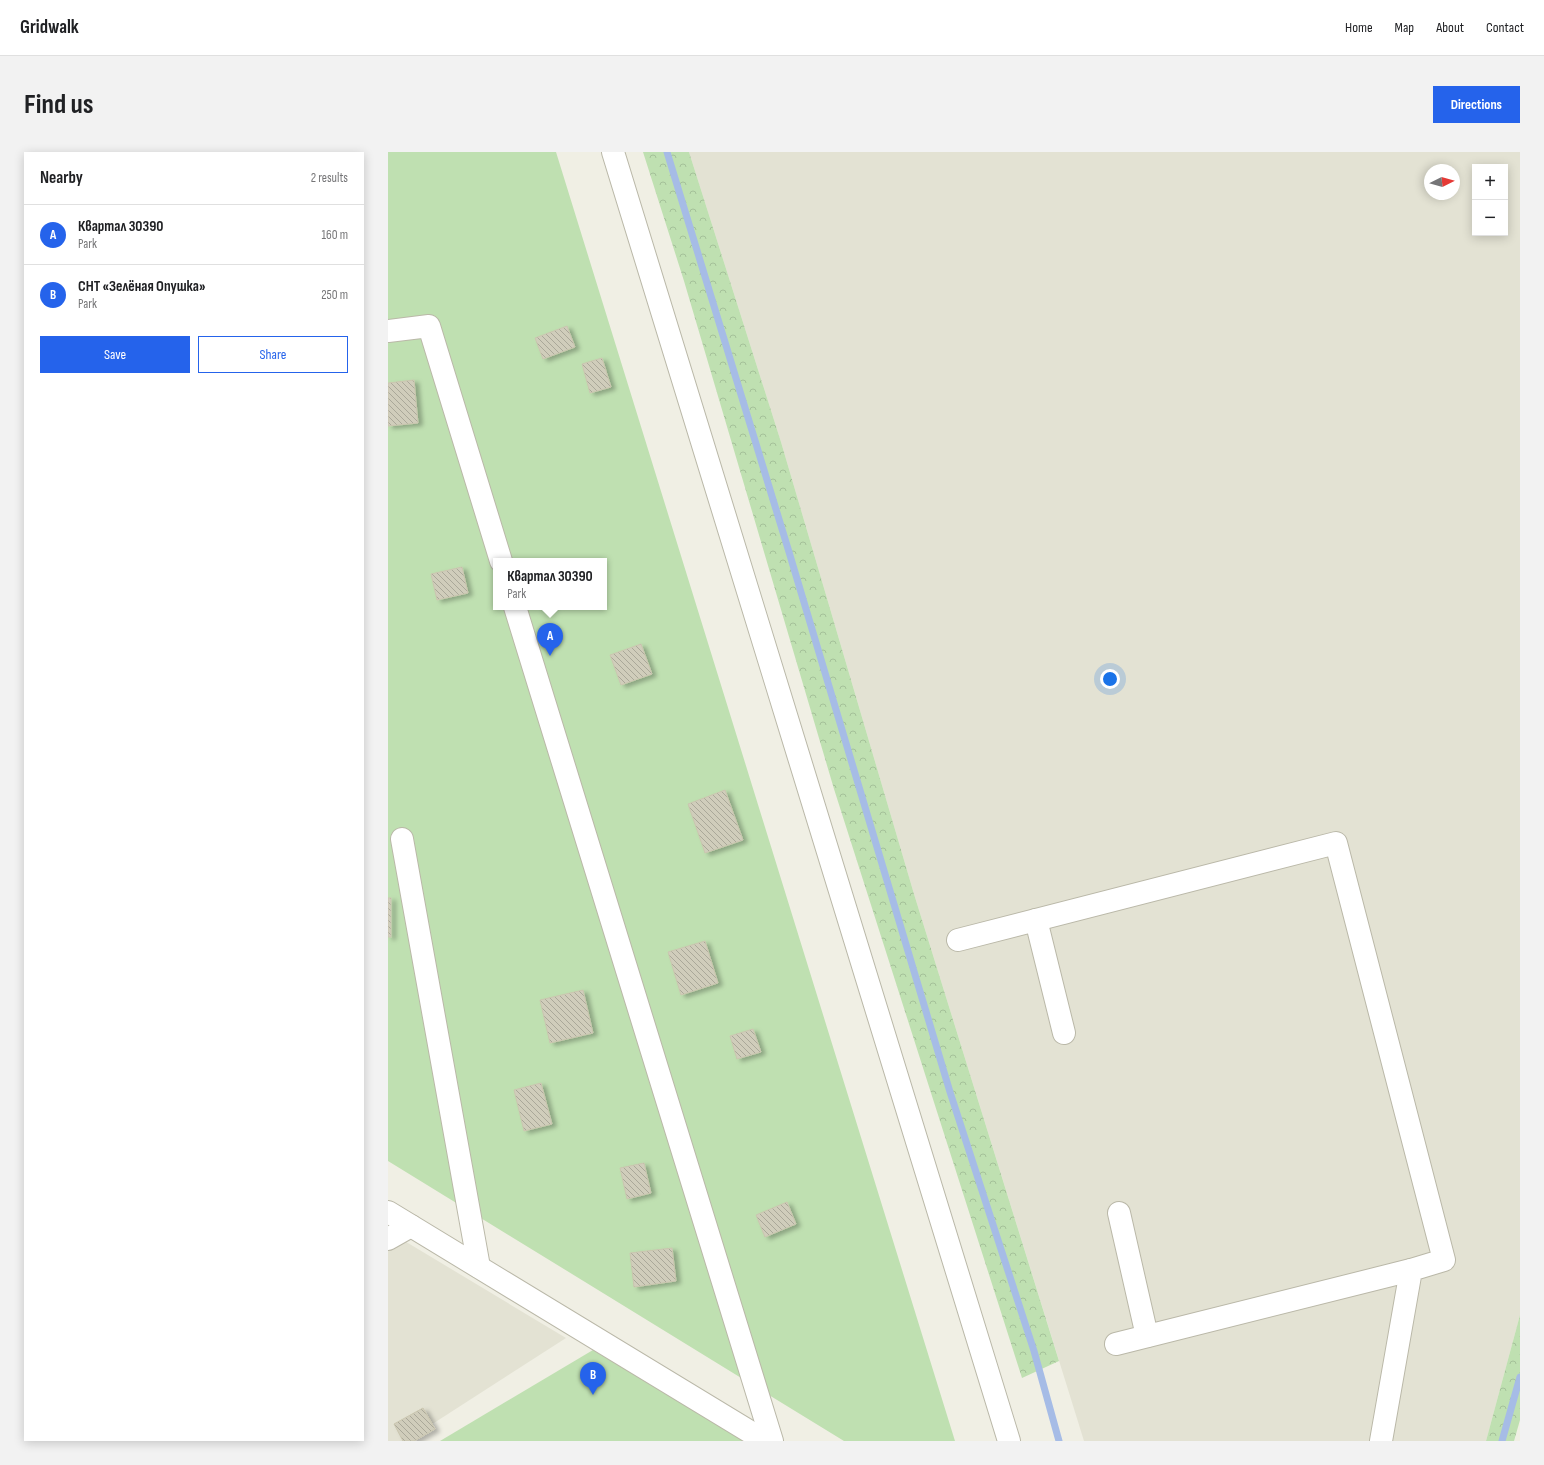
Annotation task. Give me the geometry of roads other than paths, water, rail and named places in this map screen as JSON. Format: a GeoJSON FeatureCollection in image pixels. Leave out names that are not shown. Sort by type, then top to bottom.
{"type":"FeatureCollection","features":[{"type":"Feature","properties":{"kind":"street"},"geometry":{"type":"LineString","coordinates":[[613,152],[1009,1441]]}},
{"type":"Feature","properties":{"kind":"street"},"geometry":{"type":"LineString","coordinates":[[388,331],[429,326],[500,558]]}},
{"type":"Feature","properties":{"kind":"street"},"geometry":{"type":"LineString","coordinates":[[516,610],[772,1441]]}},
{"type":"Feature","properties":{"kind":"street"},"geometry":{"type":"LineString","coordinates":[[402,839],[479,1267]]}},
{"type":"Feature","properties":{"kind":"street"},"geometry":{"type":"LineString","coordinates":[[958,940],[1336,842],[1444,1260],[1412,1270],[1116,1344]]}},
{"type":"Feature","properties":{"kind":"street"},"geometry":{"type":"LineString","coordinates":[[1036,920],[1064,1033]]}},
{"type":"Feature","properties":{"kind":"street"},"geometry":{"type":"LineString","coordinates":[[388,1212],[765,1441]]}},
{"type":"Feature","properties":{"kind":"street"},"geometry":{"type":"LineString","coordinates":[[1119,1213],[1147,1336]]}},
{"type":"Feature","properties":{"kind":"street"},"geometry":{"type":"LineString","coordinates":[[388,1239],[412,1226]]}},
{"type":"Feature","properties":{"kind":"street"},"geometry":{"type":"LineString","coordinates":[[1381,1441],[1412,1270]]}},
{"type":"Feature","properties":{"kind":"waterway"},"geometry":{"type":"LineString","coordinates":[[667,152],[789,552],[950,1092],[1034,1351],[1059,1441]]}},
{"type":"Feature","properties":{"kind":"waterway"},"geometry":{"type":"LineString","coordinates":[[1502,1441],[1520,1377]]}},
{"type":"Feature","properties":{"kind":"place","name":"Квартал 30390"},"geometry":{"type":"Point","coordinates":[550,656]}},
{"type":"Feature","properties":{"kind":"place","name":"СНТ «Зелёная Опушка»"},"geometry":{"type":"Point","coordinates":[593,1395]}}]}
